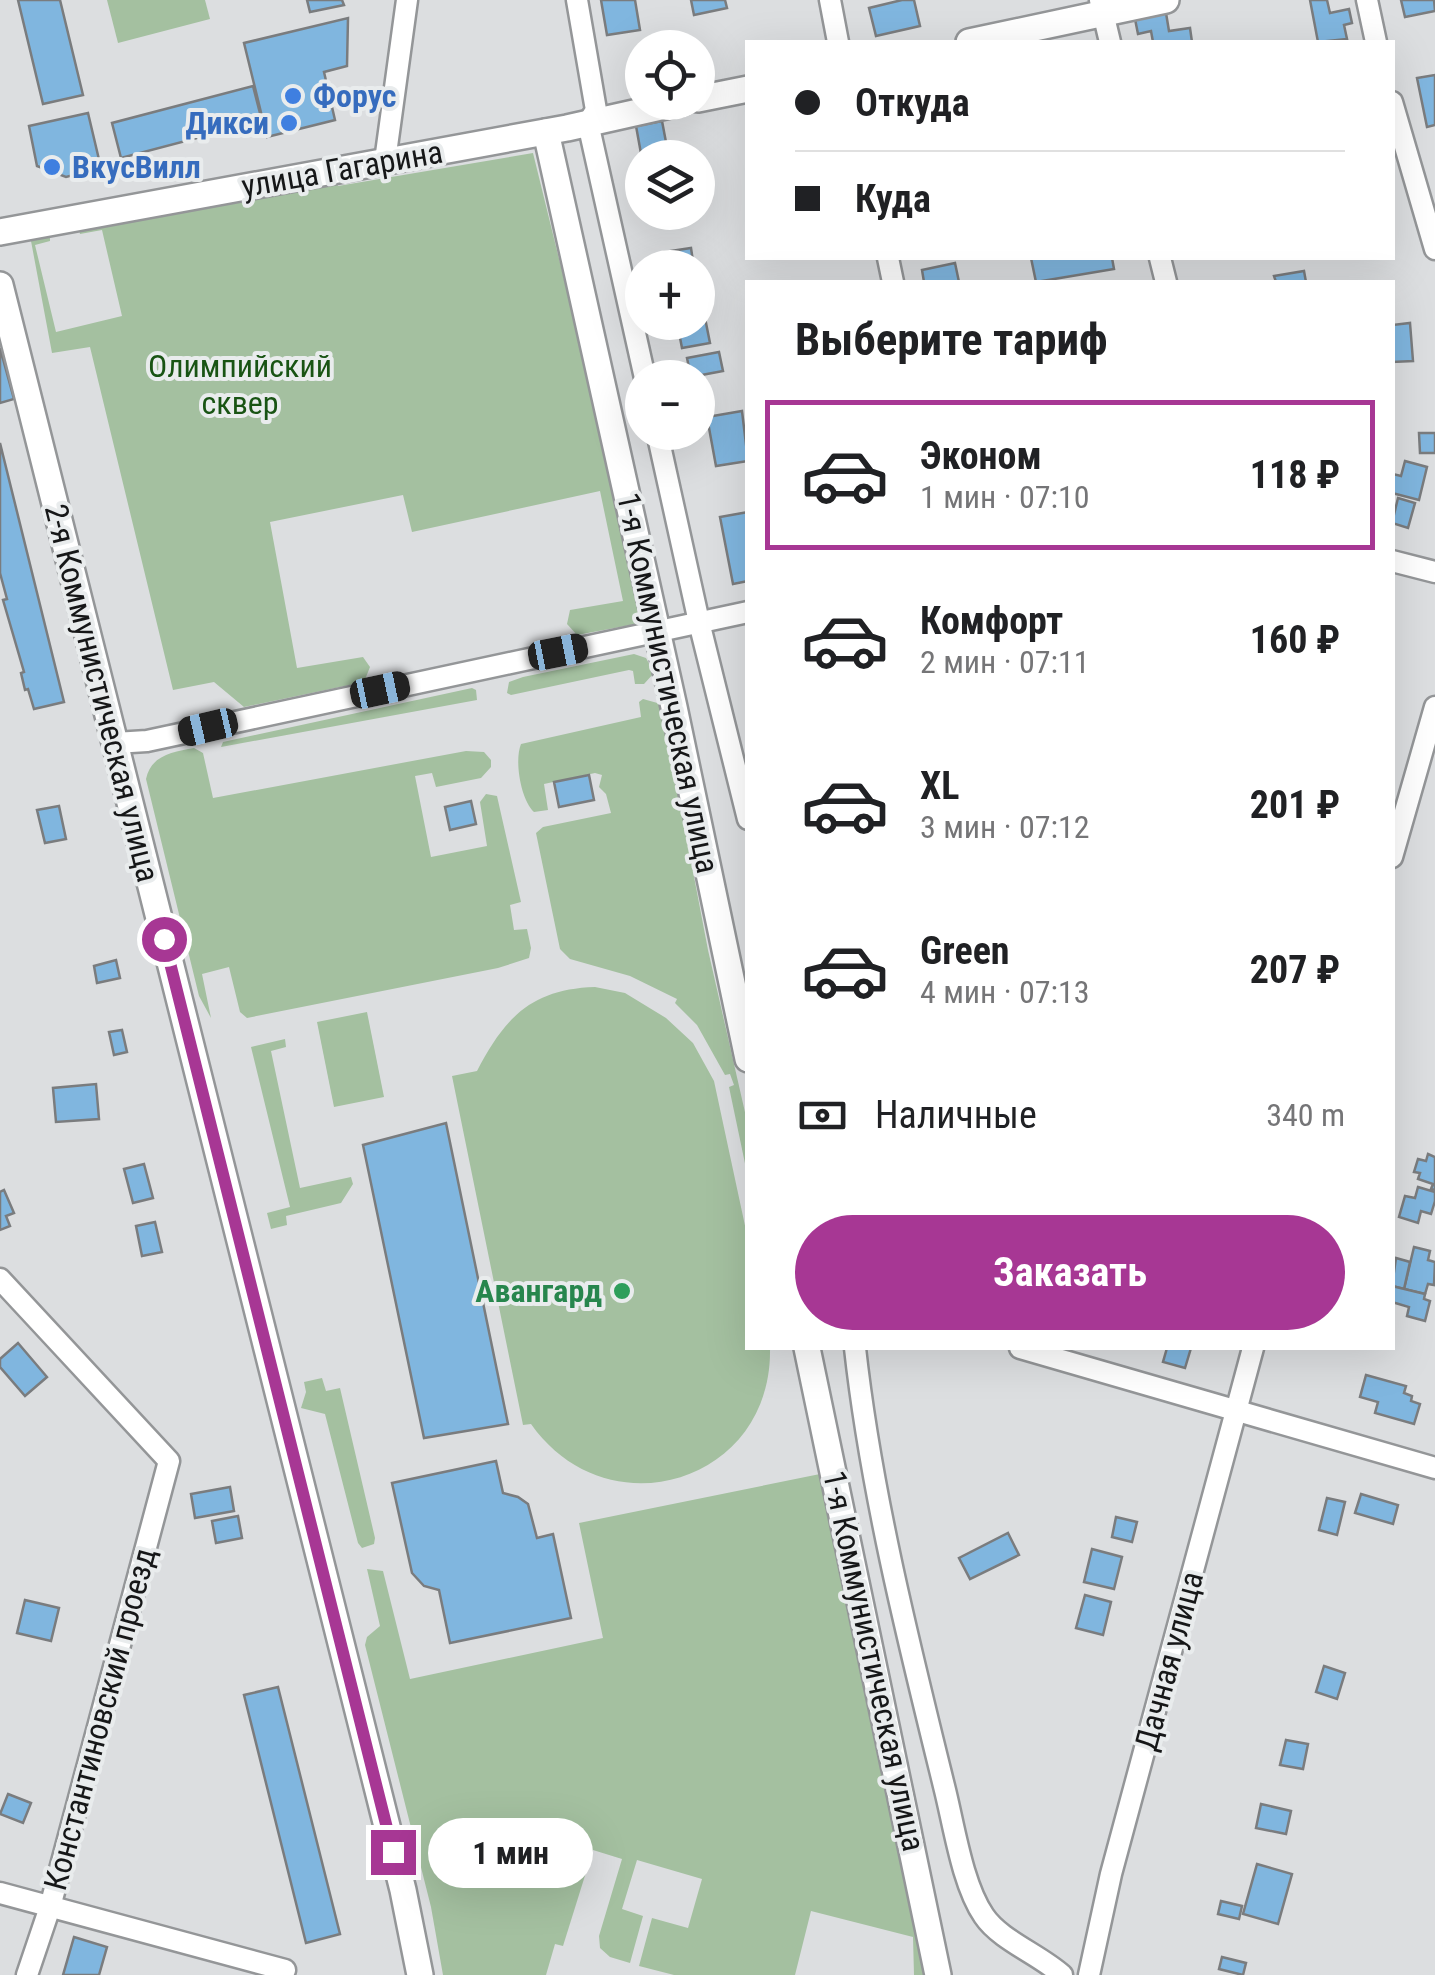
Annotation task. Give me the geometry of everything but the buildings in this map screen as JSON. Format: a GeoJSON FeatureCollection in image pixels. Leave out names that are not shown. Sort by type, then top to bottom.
{"type":"FeatureCollection","features":[{"type":"Feature","properties":{"kind":"street"},"geometry":{"type":"LineString","coordinates":[[385,162],[406,0]]}},
{"type":"Feature","properties":{"kind":"street"},"geometry":{"type":"LineString","coordinates":[[578,0],[596,110],[588,123],[641,360]]}},
{"type":"Feature","properties":{"kind":"street"},"geometry":{"type":"LineString","coordinates":[[830,0],[838,40]]}},
{"type":"Feature","properties":{"kind":"street"},"geometry":{"type":"LineString","coordinates":[[977,40],[1102,7],[1166,0]]}},
{"type":"Feature","properties":{"kind":"street"},"geometry":{"type":"LineString","coordinates":[[1366,0],[1376,40]]}},
{"type":"Feature","properties":{"kind":"street"},"geometry":{"type":"LineString","coordinates":[[1102,7],[1110,40]]}},
{"type":"Feature","properties":{"kind":"street"},"geometry":{"type":"LineString","coordinates":[[715,96],[745,90]]}},
{"type":"Feature","properties":{"kind":"street"},"geometry":{"type":"LineString","coordinates":[[1395,112],[1435,249]]}},
{"type":"Feature","properties":{"kind":"street","name":"улица Гагарина"},"geometry":{"type":"LineString","coordinates":[[0,232],[625,115]]}},
{"type":"Feature","properties":{"kind":"street","name":"1-я Коммунистическая улица"},"geometry":{"type":"LineString","coordinates":[[546,132],[658,631],[745,1045]]}},
{"type":"Feature","properties":{"kind":"street","name":"2-я Коммунистическая улица"},"geometry":{"type":"LineString","coordinates":[[0,285],[410,1919],[420,1975]]}},
{"type":"Feature","properties":{"kind":"street"},"geometry":{"type":"LineString","coordinates":[[661,450],[745,808]]}},
{"type":"Feature","properties":{"kind":"street"},"geometry":{"type":"LineString","coordinates":[[1395,562],[1435,572]]}},
{"type":"Feature","properties":{"kind":"street"},"geometry":{"type":"LineString","coordinates":[[115,743],[146,741],[745,613]]}},
{"type":"Feature","properties":{"kind":"street"},"geometry":{"type":"LineString","coordinates":[[1395,847],[1435,707]]}},
{"type":"Feature","properties":{"kind":"street","name":"Константиновский проезд"},"geometry":{"type":"LineString","coordinates":[[0,1281],[169,1461],[50,1907],[27,1975]]}},
{"type":"Feature","properties":{"kind":"street","name":"1-я Коммунистическая улица"},"geometry":{"type":"LineString","coordinates":[[807,1350],[938,1975]]}},
{"type":"Feature","properties":{"kind":"street"},"geometry":{"type":"LineString","coordinates":[[854,1350],[867,1434],[901,1598],[938,1763],[974,1895],[992,1926],[1062,1975]]}},
{"type":"Feature","properties":{"kind":"street"},"geometry":{"type":"LineString","coordinates":[[1027,1350],[1435,1468]]}},
{"type":"Feature","properties":{"kind":"street","name":"Дачная улица"},"geometry":{"type":"LineString","coordinates":[[1090,1975],[1111,1874],[1252,1350]]}},
{"type":"Feature","properties":{"kind":"street"},"geometry":{"type":"LineString","coordinates":[[0,1892],[286,1970]]}},
{"type":"Feature","properties":{"kind":"green space"},"geometry":{"type":"Polygon","coordinates":[[[107,0],[205,0],[210,19],[118,43],[107,0]]]}},
{"type":"Feature","properties":{"kind":"green space","name":"Олимпийский сквер"},"geometry":{"type":"Polygon","coordinates":[[[533,153],[641,592],[642,610],[636,624],[577,635],[567,624],[570,610],[623,601],[600,491],[412,532],[403,495],[270,522],[297,668],[363,657],[370,667],[364,682],[244,707],[214,682],[173,690],[90,347],[52,353],[31,241],[50,237],[50,241],[35,245],[56,332],[122,316],[102,230],[80,234],[79,230],[334,171],[338,186],[533,153]]]}},
{"type":"Feature","properties":{"kind":"green space"},"geometry":{"type":"Polygon","coordinates":[[[634,654],[646,658],[654,673],[644,684],[635,684],[633,671],[629,670],[507,693],[509,682],[523,677],[634,654]]]}},
{"type":"Feature","properties":{"kind":"green space"},"geometry":{"type":"Polygon","coordinates":[[[472,688],[477,700],[221,747],[223,742],[472,688]]]}},
{"type":"Feature","properties":{"kind":"green space"},"geometry":{"type":"Polygon","coordinates":[[[643,699],[661,704],[708,950],[745,1112],[745,1163],[729,1087],[734,1085],[730,1074],[725,1075],[697,1025],[675,1003],[677,999],[630,976],[570,959],[560,949],[536,833],[543,827],[611,813],[606,794],[599,787],[602,775],[595,773],[544,784],[548,810],[534,812],[520,780],[521,744],[641,717],[639,702],[643,699]]]}},
{"type":"Feature","properties":{"kind":"green space"},"geometry":{"type":"Polygon","coordinates":[[[194,748],[203,753],[213,798],[466,751],[484,752],[491,767],[481,778],[436,787],[432,773],[415,776],[431,857],[487,846],[480,802],[486,794],[497,796],[521,902],[510,905],[514,930],[527,929],[529,958],[498,968],[247,1018],[240,1012],[229,967],[202,974],[211,1018],[199,996],[146,779],[158,760],[194,748]]]}},
{"type":"Feature","properties":{"kind":"green space","name":"Авангард"},"geometry":{"type":"Polygon","coordinates":[[[595,987],[625,993],[666,1018],[693,1043],[714,1081],[745,1226],[745,1350],[770,1350],[764,1394],[745,1432],[716,1460],[680,1477],[641,1483],[601,1477],[564,1458],[531,1424],[523,1425],[452,1076],[477,1071],[498,1035],[523,1010],[537,1000],[595,987]]]}},
{"type":"Feature","properties":{"kind":"green space"},"geometry":{"type":"Polygon","coordinates":[[[367,1012],[384,1097],[334,1107],[317,1022],[367,1012]]]}},
{"type":"Feature","properties":{"kind":"green space"},"geometry":{"type":"Polygon","coordinates":[[[285,1039],[286,1047],[271,1051],[300,1188],[351,1177],[353,1184],[341,1203],[286,1216],[287,1225],[271,1229],[267,1213],[290,1207],[251,1047],[285,1039]]]}},
{"type":"Feature","properties":{"kind":"green space"},"geometry":{"type":"Polygon","coordinates":[[[322,1378],[326,1391],[340,1388],[375,1538],[374,1544],[362,1548],[325,1414],[301,1408],[306,1392],[304,1382],[322,1378]]]}},
{"type":"Feature","properties":{"kind":"green space"},"geometry":{"type":"Polygon","coordinates":[[[820,1474],[926,1975],[914,1975],[913,1937],[811,1911],[795,1975],[674,1975],[639,1966],[652,1918],[688,1928],[702,1879],[637,1860],[622,1909],[643,1916],[630,1963],[610,1957],[600,1948],[599,1936],[622,1859],[593,1850],[563,1946],[555,1944],[546,1975],[443,1975],[431,1907],[365,1645],[367,1637],[380,1626],[367,1569],[383,1571],[410,1679],[603,1638],[579,1523],[820,1474]]]}},
{"type":"Feature","properties":{"kind":"place","name":"Форус"},"geometry":{"type":"Point","coordinates":[293,96]}},
{"type":"Feature","properties":{"kind":"place","name":"Дикси"},"geometry":{"type":"Point","coordinates":[289,123]}},
{"type":"Feature","properties":{"kind":"place","name":"ВкусВилл"},"geometry":{"type":"Point","coordinates":[52,167]}},
{"type":"Feature","properties":{"kind":"place","name":"Авангард"},"geometry":{"type":"Point","coordinates":[622,1291]}},
{"type":"Feature","properties":{"kind":"route"},"geometry":{"type":"LineString","coordinates":[[164,939],[393,1852]]}}]}
